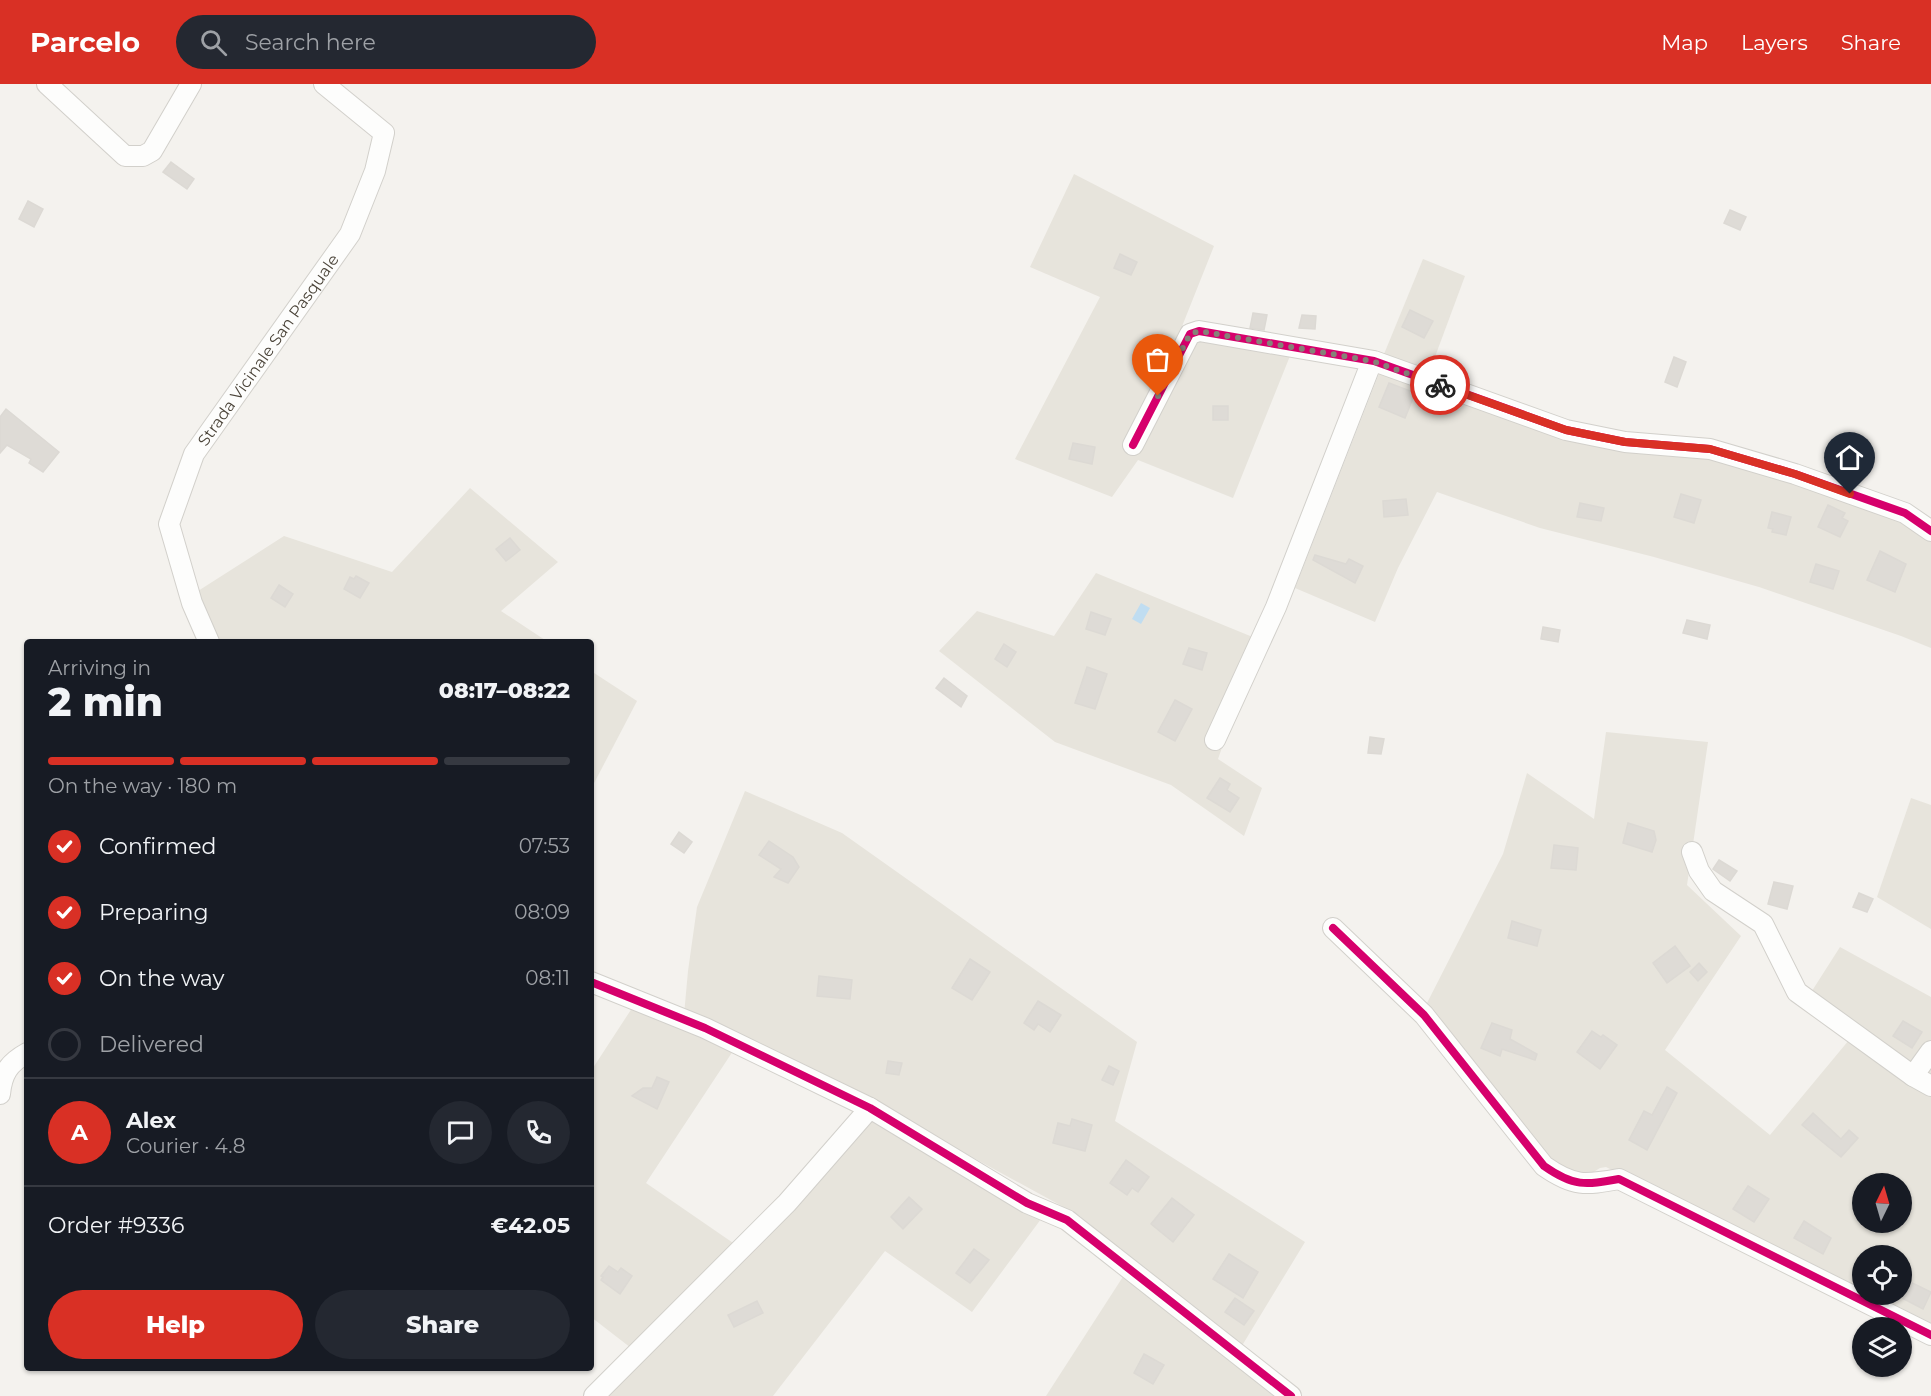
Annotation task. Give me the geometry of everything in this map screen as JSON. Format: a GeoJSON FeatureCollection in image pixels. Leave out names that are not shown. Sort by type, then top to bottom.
{"type":"FeatureCollection","features":[{"type":"Feature","properties":{"kind":"street"},"geometry":{"type":"LineString","coordinates":[[46,84],[125,156],[143,156],[152,151],[191,84]]}},
{"type":"Feature","properties":{"kind":"street","name":"Strada Vicinale San Pasquale"},"geometry":{"type":"LineString","coordinates":[[208,639],[192,603],[169,524],[194,454],[350,234],[375,171],[384,133],[324,84]]}},
{"type":"Feature","properties":{"kind":"street"},"geometry":{"type":"LineString","coordinates":[[1133,445],[1190,334],[1199,331],[1372,361],[1566,430],[1625,442],[1710,449],[1905,513],[1931,531]]}},
{"type":"Feature","properties":{"kind":"street"},"geometry":{"type":"LineString","coordinates":[[1215,740],[1276,607],[1372,361]]}},
{"type":"Feature","properties":{"kind":"street"},"geometry":{"type":"LineString","coordinates":[[1692,852],[1699,871],[1713,891],[1763,924],[1797,992],[1913,1076],[1931,1086]]}},
{"type":"Feature","properties":{"kind":"street"},"geometry":{"type":"LineString","coordinates":[[1333,928],[1424,1015],[1544,1166],[1563,1179],[1583,1184],[1619,1179],[1931,1335]]}},
{"type":"Feature","properties":{"kind":"street"},"geometry":{"type":"LineString","coordinates":[[594,983],[705,1028],[870,1108],[1027,1203],[1067,1220],[1291,1396]]}},
{"type":"Feature","properties":{"kind":"street"},"geometry":{"type":"LineString","coordinates":[[1913,1076],[1931,1052]]}},
{"type":"Feature","properties":{"kind":"street"},"geometry":{"type":"LineString","coordinates":[[0,1094],[2,1082],[13,1061],[24,1055]]}},
{"type":"Feature","properties":{"kind":"street"},"geometry":{"type":"LineString","coordinates":[[594,1396],[787,1203],[870,1108]]}},
{"type":"Feature","properties":{"kind":"shaded area"},"geometry":{"type":"Polygon","coordinates":[[[1074,174],[1214,246],[1179,334],[1290,356],[1233,498],[1138,460],[1112,497],[1015,459],[1100,297],[1030,267],[1074,174]]]}},
{"type":"Feature","properties":{"kind":"shaded area"},"geometry":{"type":"Polygon","coordinates":[[[1423,259],[1465,276],[1429,373],[1382,359],[1423,259]]]}},
{"type":"Feature","properties":{"kind":"shaded area"},"geometry":{"type":"Polygon","coordinates":[[[1380,371],[1655,446],[1776,476],[1897,517],[1931,540],[1931,648],[1759,587],[1540,528],[1437,492],[1398,568],[1375,622],[1295,588],[1380,371]]]}},
{"type":"Feature","properties":{"kind":"shaded area"},"geometry":{"type":"Polygon","coordinates":[[[470,488],[558,562],[501,611],[543,639],[219,639],[198,591],[284,536],[392,572],[470,488]]]}},
{"type":"Feature","properties":{"kind":"shaded area"},"geometry":{"type":"Polygon","coordinates":[[[1096,573],[1260,640],[1218,759],[1262,788],[1244,836],[1171,785],[1055,742],[939,651],[977,611],[1054,636],[1096,573]]]}},
{"type":"Feature","properties":{"kind":"shaded area"},"geometry":{"type":"Polygon","coordinates":[[[594,673],[637,701],[594,783],[594,673]]]}},
{"type":"Feature","properties":{"kind":"shaded area"},"geometry":{"type":"Polygon","coordinates":[[[1606,732],[1708,742],[1687,885],[1741,936],[1665,1050],[1770,1135],[1854,1034],[1810,994],[1840,947],[1931,997],[1931,1331],[1912,1321],[1912,1317],[1903,1317],[1879,1305],[1912,1305],[1912,1245],[1852,1245],[1852,1291],[1606,1167],[1587,1176],[1571,1179],[1537,1148],[1455,1043],[1427,1003],[1503,854],[1527,773],[1594,819],[1606,732]]]}},
{"type":"Feature","properties":{"kind":"shaded area"},"geometry":{"type":"Polygon","coordinates":[[[745,791],[842,833],[1137,1042],[1115,1121],[1305,1242],[1240,1349],[1080,1216],[871,1102],[733,1051],[646,1183],[739,1247],[876,1114],[1044,1215],[972,1312],[885,1251],[773,1396],[608,1396],[644,1358],[594,1319],[594,1066],[636,1002],[683,1026],[697,907],[745,791]]]}},
{"type":"Feature","properties":{"kind":"shaded area"},"geometry":{"type":"Polygon","coordinates":[[[1911,798],[1931,805],[1931,929],[1877,897],[1911,798]]]}},
{"type":"Feature","properties":{"kind":"shaded area"},"geometry":{"type":"Polygon","coordinates":[[[1126,1272],[1278,1396],[1046,1396],[1126,1272]]]}},
{"type":"Feature","properties":{"kind":"water"},"geometry":{"type":"Polygon","coordinates":[[[1141,603],[1150,608],[1141,624],[1132,619],[1141,603]]]}},
{"type":"Feature","properties":{"kind":"building"},"geometry":{"type":"Polygon","coordinates":[[[171,162],[194,179],[187,189],[163,172],[171,162]]]}},
{"type":"Feature","properties":{"kind":"building"},"geometry":{"type":"Polygon","coordinates":[[[28,201],[43,209],[34,227],[19,219],[28,201]]]}},
{"type":"Feature","properties":{"kind":"building"},"geometry":{"type":"Polygon","coordinates":[[[1730,210],[1746,217],[1740,230],[1724,223],[1730,210]]]}},
{"type":"Feature","properties":{"kind":"building"},"geometry":{"type":"Polygon","coordinates":[[[1120,254],[1137,262],[1131,275],[1114,268],[1120,254]]]}},
{"type":"Feature","properties":{"kind":"building"},"geometry":{"type":"Polygon","coordinates":[[[1410,310],[1433,321],[1424,338],[1402,327],[1410,310]]]}},
{"type":"Feature","properties":{"kind":"building"},"geometry":{"type":"Polygon","coordinates":[[[1253,313],[1267,315],[1264,330],[1250,328],[1253,313]]]}},
{"type":"Feature","properties":{"kind":"building"},"geometry":{"type":"Polygon","coordinates":[[[1302,315],[1316,316],[1315,329],[1299,328],[1302,315]]]}},
{"type":"Feature","properties":{"kind":"building"},"geometry":{"type":"Polygon","coordinates":[[[1674,357],[1686,362],[1677,387],[1665,382],[1674,357]]]}},
{"type":"Feature","properties":{"kind":"building"},"geometry":{"type":"Polygon","coordinates":[[[1389,383],[1415,393],[1405,418],[1379,407],[1389,383]]]}},
{"type":"Feature","properties":{"kind":"building"},"geometry":{"type":"Polygon","coordinates":[[[1213,406],[1228,406],[1228,420],[1213,420],[1213,406]]]}},
{"type":"Feature","properties":{"kind":"building"},"geometry":{"type":"Polygon","coordinates":[[[6,409],[59,452],[43,472],[29,463],[31,459],[7,445],[0,453],[0,417],[6,409]]]}},
{"type":"Feature","properties":{"kind":"building"},"geometry":{"type":"Polygon","coordinates":[[[1073,443],[1095,447],[1092,464],[1069,459],[1073,443]]]}},
{"type":"Feature","properties":{"kind":"building"},"geometry":{"type":"Polygon","coordinates":[[[1681,494],[1701,500],[1694,523],[1674,517],[1681,494]]]}},
{"type":"Feature","properties":{"kind":"building"},"geometry":{"type":"Polygon","coordinates":[[[1406,499],[1408,515],[1384,517],[1383,501],[1406,499]]]}},
{"type":"Feature","properties":{"kind":"building"},"geometry":{"type":"Polygon","coordinates":[[[1580,503],[1604,508],[1601,521],[1577,517],[1580,503]]]}},
{"type":"Feature","properties":{"kind":"building"},"geometry":{"type":"Polygon","coordinates":[[[1828,505],[1845,513],[1842,518],[1848,521],[1840,537],[1818,527],[1828,505]]]}},
{"type":"Feature","properties":{"kind":"building"},"geometry":{"type":"Polygon","coordinates":[[[1772,512],[1791,517],[1786,535],[1772,532],[1773,529],[1768,528],[1772,512]]]}},
{"type":"Feature","properties":{"kind":"building"},"geometry":{"type":"Polygon","coordinates":[[[510,538],[520,550],[506,561],[496,549],[510,538]]]}},
{"type":"Feature","properties":{"kind":"building"},"geometry":{"type":"Polygon","coordinates":[[[1880,551],[1906,564],[1895,592],[1867,580],[1880,551]]]}},
{"type":"Feature","properties":{"kind":"building"},"geometry":{"type":"Polygon","coordinates":[[[1315,555],[1346,564],[1349,559],[1363,566],[1355,583],[1313,560],[1315,555]]]}},
{"type":"Feature","properties":{"kind":"building"},"geometry":{"type":"Polygon","coordinates":[[[1816,564],[1839,571],[1833,589],[1810,582],[1816,564]]]}},
{"type":"Feature","properties":{"kind":"building"},"geometry":{"type":"Polygon","coordinates":[[[356,576],[369,583],[360,598],[344,589],[350,577],[354,579],[356,576]]]}},
{"type":"Feature","properties":{"kind":"building"},"geometry":{"type":"Polygon","coordinates":[[[279,585],[293,594],[285,607],[271,598],[279,585]]]}},
{"type":"Feature","properties":{"kind":"building"},"geometry":{"type":"Polygon","coordinates":[[[1091,612],[1111,619],[1105,635],[1086,629],[1091,612]]]}},
{"type":"Feature","properties":{"kind":"building"},"geometry":{"type":"Polygon","coordinates":[[[1687,620],[1710,625],[1707,639],[1683,633],[1687,620]]]}},
{"type":"Feature","properties":{"kind":"building"},"geometry":{"type":"Polygon","coordinates":[[[1543,627],[1560,630],[1558,642],[1541,639],[1543,627]]]}},
{"type":"Feature","properties":{"kind":"building"},"geometry":{"type":"Polygon","coordinates":[[[1004,644],[1016,652],[1007,667],[995,659],[1004,644]]]}},
{"type":"Feature","properties":{"kind":"building"},"geometry":{"type":"Polygon","coordinates":[[[1189,648],[1207,653],[1202,670],[1183,664],[1189,648]]]}},
{"type":"Feature","properties":{"kind":"building"},"geometry":{"type":"Polygon","coordinates":[[[1087,667],[1107,674],[1095,709],[1075,703],[1087,667]]]}},
{"type":"Feature","properties":{"kind":"building"},"geometry":{"type":"Polygon","coordinates":[[[944,678],[967,696],[961,707],[936,688],[944,678]]]}},
{"type":"Feature","properties":{"kind":"building"},"geometry":{"type":"Polygon","coordinates":[[[1175,700],[1192,709],[1175,741],[1158,732],[1175,700]]]}},
{"type":"Feature","properties":{"kind":"building"},"geometry":{"type":"Polygon","coordinates":[[[1370,737],[1384,739],[1381,754],[1368,753],[1370,737]]]}},
{"type":"Feature","properties":{"kind":"building"},"geometry":{"type":"Polygon","coordinates":[[[1220,778],[1230,784],[1227,790],[1239,798],[1230,812],[1207,798],[1220,778]]]}},
{"type":"Feature","properties":{"kind":"building"},"geometry":{"type":"Polygon","coordinates":[[[1628,823],[1654,831],[1656,840],[1652,852],[1623,843],[1628,823]]]}},
{"type":"Feature","properties":{"kind":"building"},"geometry":{"type":"Polygon","coordinates":[[[679,832],[692,842],[684,853],[671,844],[679,832]]]}},
{"type":"Feature","properties":{"kind":"building"},"geometry":{"type":"Polygon","coordinates":[[[769,841],[793,857],[799,867],[788,883],[774,877],[781,869],[759,855],[769,841]]]}},
{"type":"Feature","properties":{"kind":"building"},"geometry":{"type":"Polygon","coordinates":[[[1554,845],[1578,848],[1576,870],[1551,868],[1554,845]]]}},
{"type":"Feature","properties":{"kind":"building"},"geometry":{"type":"Polygon","coordinates":[[[1719,860],[1737,871],[1730,881],[1713,869],[1719,860]]]}},
{"type":"Feature","properties":{"kind":"building"},"geometry":{"type":"Polygon","coordinates":[[[1774,882],[1793,886],[1787,909],[1768,904],[1774,882]]]}},
{"type":"Feature","properties":{"kind":"building"},"geometry":{"type":"Polygon","coordinates":[[[1859,893],[1873,899],[1867,912],[1853,907],[1859,893]]]}},
{"type":"Feature","properties":{"kind":"building"},"geometry":{"type":"Polygon","coordinates":[[[1512,921],[1541,930],[1537,946],[1508,938],[1512,921]]]}},
{"type":"Feature","properties":{"kind":"building"},"geometry":{"type":"Polygon","coordinates":[[[1675,946],[1690,966],[1667,983],[1653,963],[1675,946]]]}},
{"type":"Feature","properties":{"kind":"building"},"geometry":{"type":"Polygon","coordinates":[[[970,959],[990,972],[972,1000],[952,988],[970,959]]]}},
{"type":"Feature","properties":{"kind":"building"},"geometry":{"type":"Polygon","coordinates":[[[1699,963],[1707,972],[1698,981],[1690,972],[1699,963]]]}},
{"type":"Feature","properties":{"kind":"building"},"geometry":{"type":"Polygon","coordinates":[[[819,976],[852,980],[850,999],[817,996],[819,976]]]}},
{"type":"Feature","properties":{"kind":"building"},"geometry":{"type":"Polygon","coordinates":[[[1038,1001],[1061,1015],[1050,1032],[1038,1024],[1034,1030],[1024,1023],[1038,1001]]]}},
{"type":"Feature","properties":{"kind":"building"},"geometry":{"type":"Polygon","coordinates":[[[1903,1021],[1922,1032],[1912,1048],[1893,1036],[1903,1021]]]}},
{"type":"Feature","properties":{"kind":"building"},"geometry":{"type":"Polygon","coordinates":[[[1492,1023],[1512,1030],[1510,1039],[1537,1054],[1535,1060],[1502,1049],[1500,1056],[1481,1048],[1492,1023]]]}},
{"type":"Feature","properties":{"kind":"building"},"geometry":{"type":"Polygon","coordinates":[[[1592,1031],[1601,1037],[1603,1035],[1617,1045],[1600,1069],[1577,1052],[1592,1031]]]}},
{"type":"Feature","properties":{"kind":"building"},"geometry":{"type":"Polygon","coordinates":[[[888,1061],[902,1063],[899,1075],[886,1073],[888,1061]]]}},
{"type":"Feature","properties":{"kind":"building"},"geometry":{"type":"Polygon","coordinates":[[[1109,1066],[1119,1071],[1113,1085],[1102,1080],[1109,1066]]]}},
{"type":"Feature","properties":{"kind":"building"},"geometry":{"type":"Polygon","coordinates":[[[657,1077],[669,1082],[657,1109],[632,1096],[643,1088],[652,1088],[657,1077]]]}},
{"type":"Feature","properties":{"kind":"building"},"geometry":{"type":"Polygon","coordinates":[[[1667,1087],[1677,1093],[1647,1150],[1629,1140],[1644,1111],[1652,1115],[1667,1087]]]}},
{"type":"Feature","properties":{"kind":"building"},"geometry":{"type":"Polygon","coordinates":[[[1813,1113],[1841,1139],[1849,1130],[1858,1138],[1841,1157],[1802,1125],[1813,1113]]]}},
{"type":"Feature","properties":{"kind":"building"},"geometry":{"type":"Polygon","coordinates":[[[1072,1119],[1092,1125],[1085,1151],[1053,1143],[1058,1123],[1070,1126],[1072,1119]]]}},
{"type":"Feature","properties":{"kind":"building"},"geometry":{"type":"Polygon","coordinates":[[[1126,1160],[1149,1177],[1138,1192],[1132,1188],[1127,1195],[1110,1183],[1126,1160]]]}},
{"type":"Feature","properties":{"kind":"building"},"geometry":{"type":"Polygon","coordinates":[[[1748,1186],[1769,1199],[1754,1222],[1733,1209],[1748,1186]]]}},
{"type":"Feature","properties":{"kind":"building"},"geometry":{"type":"Polygon","coordinates":[[[909,1197],[922,1209],[903,1229],[891,1217],[909,1197]]]}},
{"type":"Feature","properties":{"kind":"building"},"geometry":{"type":"Polygon","coordinates":[[[1172,1198],[1194,1215],[1173,1242],[1151,1224],[1172,1198]]]}},
{"type":"Feature","properties":{"kind":"building"},"geometry":{"type":"Polygon","coordinates":[[[1804,1221],[1831,1238],[1823,1254],[1794,1238],[1804,1221]]]}},
{"type":"Feature","properties":{"kind":"building"},"geometry":{"type":"Polygon","coordinates":[[[974,1249],[989,1260],[970,1283],[956,1273],[974,1249]]]}},
{"type":"Feature","properties":{"kind":"building"},"geometry":{"type":"Polygon","coordinates":[[[1229,1254],[1258,1272],[1243,1298],[1213,1279],[1229,1254]]]}},
{"type":"Feature","properties":{"kind":"building"},"geometry":{"type":"Polygon","coordinates":[[[609,1266],[618,1272],[621,1268],[632,1276],[620,1294],[601,1280],[603,1277],[601,1276],[609,1266]]]}},
{"type":"Feature","properties":{"kind":"building"},"geometry":{"type":"Polygon","coordinates":[[[1912,1283],[1931,1292],[1923,1309],[1912,1303],[1912,1283]]]}},
{"type":"Feature","properties":{"kind":"building"},"geometry":{"type":"Polygon","coordinates":[[[1235,1298],[1254,1311],[1244,1325],[1225,1312],[1235,1298]]]}},
{"type":"Feature","properties":{"kind":"building"},"geometry":{"type":"Polygon","coordinates":[[[757,1301],[763,1313],[734,1327],[728,1315],[757,1301]]]}},
{"type":"Feature","properties":{"kind":"building"},"geometry":{"type":"Polygon","coordinates":[[[1144,1354],[1164,1365],[1153,1384],[1134,1373],[1144,1354]]]}},
{"type":"Feature","properties":{"kind":"cycle path"},"geometry":{"type":"LineString","coordinates":[[1133,445],[1190,334],[1199,331],[1374,361],[1566,430],[1625,442],[1710,449],[1795,474],[1905,513],[1931,531]]}},
{"type":"Feature","properties":{"kind":"cycle path"},"geometry":{"type":"LineString","coordinates":[[1333,928],[1424,1015],[1544,1166],[1554,1173],[1580,1183],[1619,1179],[1931,1335]]}},
{"type":"Feature","properties":{"kind":"cycle path"},"geometry":{"type":"LineString","coordinates":[[594,983],[705,1028],[870,1108],[1027,1203],[1067,1220],[1291,1396]]}},
{"type":"Feature","properties":{"kind":"way so far"},"geometry":{"type":"LineString","coordinates":[[1158,396],[1190,334],[1199,331],[1372,361],[1440,385]]}},
{"type":"Feature","properties":{"kind":"route"},"geometry":{"type":"LineString","coordinates":[[1440,385],[1566,430],[1625,442],[1710,449],[1795,474],[1850,494]]}}]}
